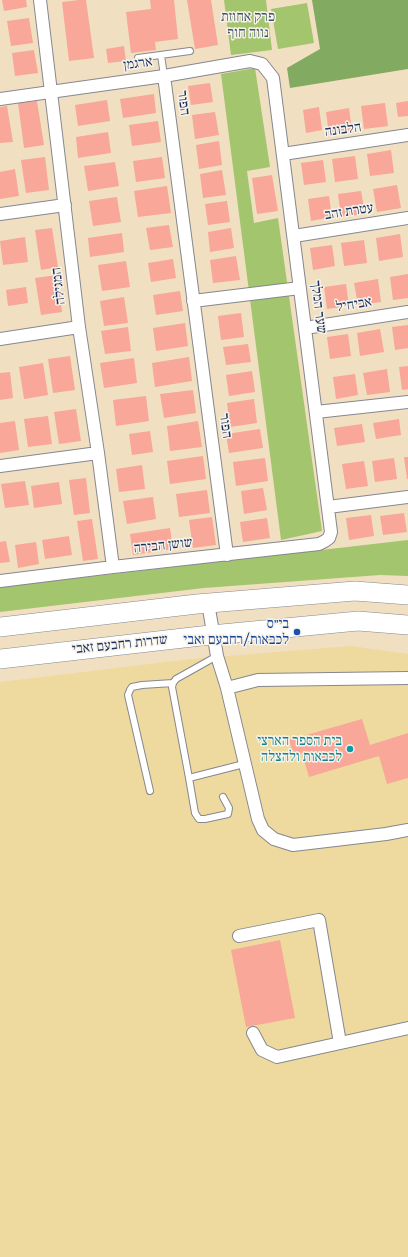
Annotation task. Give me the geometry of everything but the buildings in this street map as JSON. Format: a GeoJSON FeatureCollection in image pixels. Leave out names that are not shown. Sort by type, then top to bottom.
{"type":"FeatureCollection","features":[{"type":"Feature","properties":{"kind":"main road"},"geometry":{"type":"LineString","coordinates":[[0,627],[208,603],[355,591],[408,595]]}},
{"type":"Feature","properties":{"kind":"main road","name":"שדרות רחבעם זאבי"},"geometry":{"type":"LineString","coordinates":[[0,659],[214,635],[358,621],[408,625]]}},
{"type":"Feature","properties":{"kind":"street","name":"המגילה"},"geometry":{"type":"LineString","coordinates":[[40,0],[79,327],[113,567]]}},
{"type":"Feature","properties":{"kind":"street","name":"ארגמן"},"geometry":{"type":"LineString","coordinates":[[0,99],[164,76],[250,61],[262,64],[273,78]]}},
{"type":"Feature","properties":{"kind":"street","name":"הפור"},"geometry":{"type":"LineString","coordinates":[[164,76],[227,555]]}},
{"type":"Feature","properties":{"kind":"street","name":"שער המלך"},"geometry":{"type":"LineString","coordinates":[[273,78],[328,507],[331,532],[329,538]]}},
{"type":"Feature","properties":{"kind":"street","name":"הלבונה"},"geometry":{"type":"LineString","coordinates":[[283,154],[408,135]]}},
{"type":"Feature","properties":{"kind":"street"},"geometry":{"type":"LineString","coordinates":[[0,214],[64,205]]}},
{"type":"Feature","properties":{"kind":"street","name":"עטרת זהב"},"geometry":{"type":"LineString","coordinates":[[294,236],[408,218]]}},
{"type":"Feature","properties":{"kind":"street"},"geometry":{"type":"LineString","coordinates":[[193,301],[300,288]]}},
{"type":"Feature","properties":{"kind":"street","name":"אביחיל"},"geometry":{"type":"LineString","coordinates":[[305,328],[408,312]]}},
{"type":"Feature","properties":{"kind":"street"},"geometry":{"type":"LineString","coordinates":[[0,339],[79,327]]}},
{"type":"Feature","properties":{"kind":"street"},"geometry":{"type":"LineString","coordinates":[[316,412],[408,402]]}},
{"type":"Feature","properties":{"kind":"street"},"geometry":{"type":"LineString","coordinates":[[0,466],[98,453]]}},
{"type":"Feature","properties":{"kind":"street"},"geometry":{"type":"LineString","coordinates":[[328,507],[408,497]]}},
{"type":"Feature","properties":{"kind":"street","name":"שושן הבירה"},"geometry":{"type":"LineString","coordinates":[[0,581],[319,544],[329,538]]}},
{"type":"Feature","properties":{"kind":"street"},"geometry":{"type":"LineString","coordinates":[[208,603],[217,656],[227,688],[258,819],[264,830],[274,840],[293,845],[408,830]]}},
{"type":"Feature","properties":{"kind":"street"},"geometry":{"type":"LineString","coordinates":[[227,688],[258,680],[408,678]]}},
{"type":"Feature","properties":{"kind":"street"},"geometry":{"type":"LineString","coordinates":[[239,936],[319,920],[340,1043]]}},
{"type":"Feature","properties":{"kind":"street"},"geometry":{"type":"LineString","coordinates":[[254,1033],[262,1050],[276,1057],[408,1028]]}},
{"type":"Feature","properties":{"kind":"lane"},"geometry":{"type":"LineString","coordinates":[[138,58],[190,51]]}},
{"type":"Feature","properties":{"kind":"lane"},"geometry":{"type":"LineString","coordinates":[[161,55],[164,76]]}},
{"type":"Feature","properties":{"kind":"lane"},"geometry":{"type":"LineString","coordinates":[[217,656],[176,679],[172,687],[195,813],[200,819],[205,820],[228,814],[229,808],[223,797]]}},
{"type":"Feature","properties":{"kind":"lane"},"geometry":{"type":"LineString","coordinates":[[150,791],[128,695],[132,687],[173,683]]}},
{"type":"Feature","properties":{"kind":"lane"},"geometry":{"type":"LineString","coordinates":[[189,778],[244,764]]}},
{"type":"Feature","properties":{"kind":"green space","name":"פרק אחוזת נווה חוף"},"geometry":{"type":"Polygon","coordinates":[[[224,0],[266,0],[272,50],[231,55],[224,0]]]}},
{"type":"Feature","properties":{"kind":"green space"},"geometry":{"type":"Polygon","coordinates":[[[312,0],[408,0],[408,69],[290,88],[287,68],[320,49],[312,0]]]}},
{"type":"Feature","properties":{"kind":"green space"},"geometry":{"type":"Polygon","coordinates":[[[307,3],[314,43],[278,49],[271,9],[307,3]]]}},
{"type":"Feature","properties":{"kind":"green space"},"geometry":{"type":"Polygon","coordinates":[[[255,68],[270,167],[247,171],[254,223],[278,218],[322,531],[281,540],[221,74],[255,68]]]}},
{"type":"Feature","properties":{"kind":"green space"},"geometry":{"type":"Polygon","coordinates":[[[408,540],[408,576],[380,575],[204,588],[0,612],[0,587],[408,540]]]}},
{"type":"Feature","properties":{"kind":"sand"},"geometry":{"type":"Polygon","coordinates":[[[351,646],[408,654],[408,1257],[0,1257],[0,682],[191,659],[351,646]]]}},
{"type":"Feature","properties":{"kind":"place","name":"בי״ס לכבאות/רחבעם זאבי"},"geometry":{"type":"Point","coordinates":[297,632]}},
{"type":"Feature","properties":{"kind":"place","name":"בית הספר הארצי לכבאות ולהצלה"},"geometry":{"type":"Point","coordinates":[350,749]}}]}
